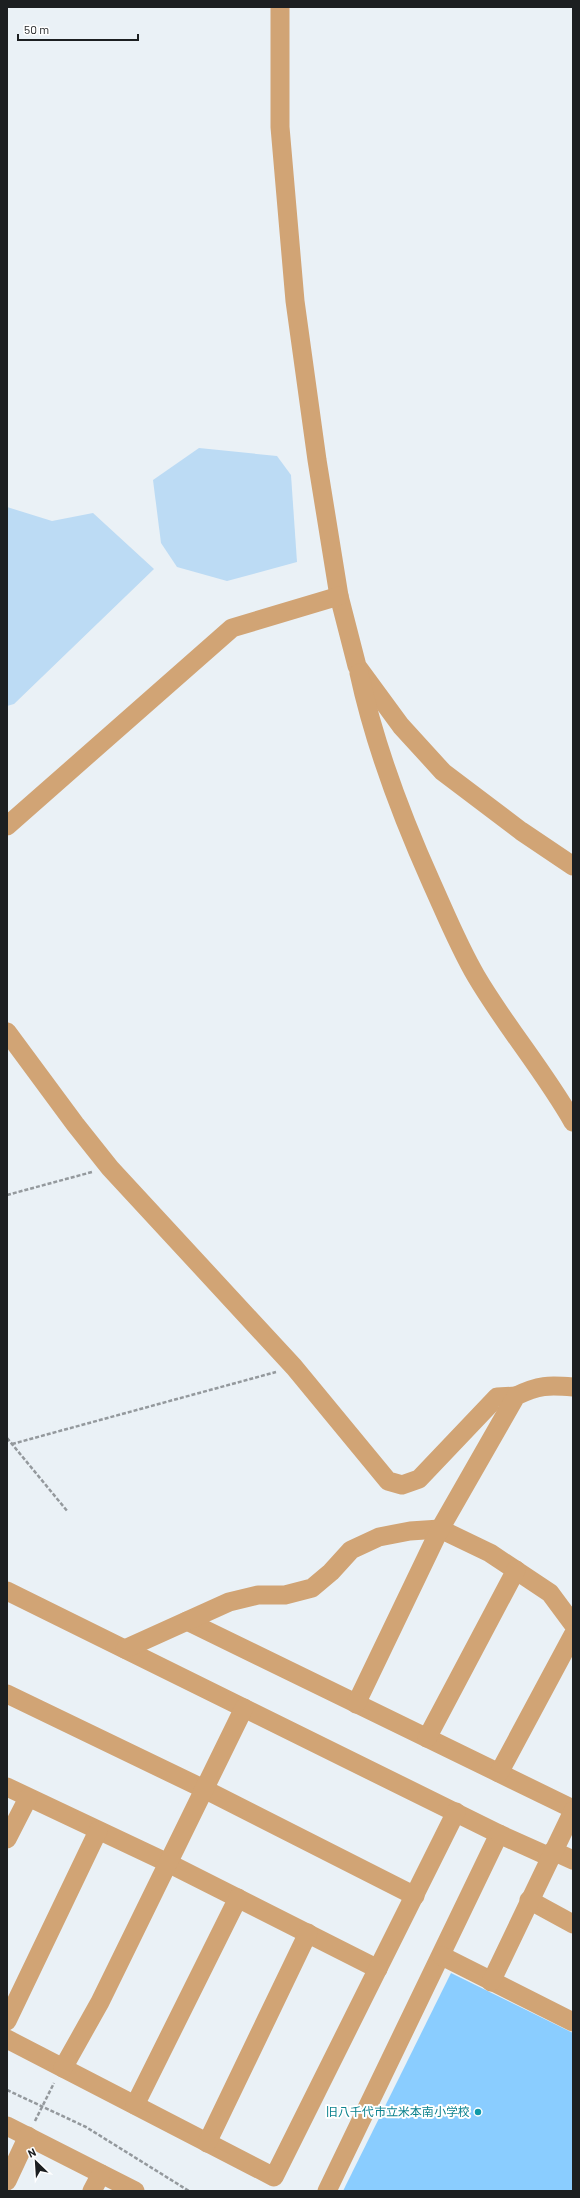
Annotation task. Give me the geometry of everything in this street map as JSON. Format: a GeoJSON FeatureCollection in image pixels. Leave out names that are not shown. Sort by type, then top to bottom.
{"type":"FeatureCollection","features":[{"type":"Feature","properties":{"kind":"street"},"geometry":{"type":"LineString","coordinates":[[280,7],[280,127],[295,301],[317,460],[339,596],[357,666],[368,718],[383,764],[414,843],[452,930],[476,976],[552,1085],[573,1122]]}},
{"type":"Feature","properties":{"kind":"street"},"geometry":{"type":"LineString","coordinates":[[7,826],[232,628],[339,596]]}},
{"type":"Feature","properties":{"kind":"street"},"geometry":{"type":"LineString","coordinates":[[357,666],[401,726],[443,772],[521,831],[573,866]]}},
{"type":"Feature","properties":{"kind":"street"},"geometry":{"type":"LineString","coordinates":[[7,1032],[75,1124],[110,1168],[294,1367],[388,1481],[402,1485],[419,1479],[497,1397],[516,1396],[534,1387],[553,1385],[573,1387]]}},
{"type":"Feature","properties":{"kind":"street"},"geometry":{"type":"LineString","coordinates":[[356,1704],[440,1529],[516,1396]]}},
{"type":"Feature","properties":{"kind":"street"},"geometry":{"type":"LineString","coordinates":[[125,1649],[230,1602],[258,1595],[285,1595],[312,1588],[331,1572],[351,1550],[379,1537],[410,1531],[440,1529],[490,1553],[550,1593],[573,1624]]}},
{"type":"Feature","properties":{"kind":"street"},"geometry":{"type":"LineString","coordinates":[[427,1738],[516,1570]]}},
{"type":"Feature","properties":{"kind":"street"},"geometry":{"type":"LineString","coordinates":[[7,1591],[499,1834],[551,1854],[573,1860]]}},
{"type":"Feature","properties":{"kind":"street"},"geometry":{"type":"LineString","coordinates":[[187,1621],[573,1810],[491,1982]]}},
{"type":"Feature","properties":{"kind":"street"},"geometry":{"type":"LineString","coordinates":[[499,1773],[573,1635]]}},
{"type":"Feature","properties":{"kind":"street"},"geometry":{"type":"LineString","coordinates":[[7,1694],[204,1789],[415,1896]]}},
{"type":"Feature","properties":{"kind":"street"},"geometry":{"type":"LineString","coordinates":[[63,2068],[100,2002],[244,1708]]}},
{"type":"Feature","properties":{"kind":"street"},"geometry":{"type":"LineString","coordinates":[[7,1787],[308,1932],[378,1969]]}},
{"type":"Feature","properties":{"kind":"street"},"geometry":{"type":"LineString","coordinates":[[7,1839],[28,1798]]}},
{"type":"Feature","properties":{"kind":"street"},"geometry":{"type":"LineString","coordinates":[[7,2039],[274,2177],[456,1812]]}},
{"type":"Feature","properties":{"kind":"street"},"geometry":{"type":"LineString","coordinates":[[7,2021],[98,1831]]}},
{"type":"Feature","properties":{"kind":"street"},"geometry":{"type":"LineString","coordinates":[[326,2191],[442,1956],[499,1834]]}},
{"type":"Feature","properties":{"kind":"street"},"geometry":{"type":"LineString","coordinates":[[135,2105],[238,1898]]}},
{"type":"Feature","properties":{"kind":"street"},"geometry":{"type":"LineString","coordinates":[[529,1900],[573,1924]]}},
{"type":"Feature","properties":{"kind":"street"},"geometry":{"type":"LineString","coordinates":[[207,2143],[308,1932]]}},
{"type":"Feature","properties":{"kind":"street"},"geometry":{"type":"LineString","coordinates":[[442,1956],[573,2022]]}},
{"type":"Feature","properties":{"kind":"street"},"geometry":{"type":"LineString","coordinates":[[7,2126],[135,2191]]}},
{"type":"Feature","properties":{"kind":"street"},"geometry":{"type":"LineString","coordinates":[[7,2180],[28,2136]]}},
{"type":"Feature","properties":{"kind":"street"},"geometry":{"type":"LineString","coordinates":[[92,2191],[101,2174]]}},
{"type":"Feature","properties":{"kind":"path"},"geometry":{"type":"LineString","coordinates":[[7,1195],[110,1168]]}},
{"type":"Feature","properties":{"kind":"path"},"geometry":{"type":"LineString","coordinates":[[12,1444],[294,1367]]}},
{"type":"Feature","properties":{"kind":"path"},"geometry":{"type":"LineString","coordinates":[[7,1438],[68,1512]]}},
{"type":"Feature","properties":{"kind":"path"},"geometry":{"type":"LineString","coordinates":[[41,2107],[63,2068]]}},
{"type":"Feature","properties":{"kind":"path"},"geometry":{"type":"LineString","coordinates":[[7,2090],[86,2127],[189,2191]]}},
{"type":"Feature","properties":{"kind":"shaded area"},"geometry":{"type":"Polygon","coordinates":[[[199,448],[277,456],[291,475],[297,562],[227,581],[177,567],[161,543],[153,480],[199,448]]]}},
{"type":"Feature","properties":{"kind":"shaded area"},"geometry":{"type":"Polygon","coordinates":[[[7,507],[52,521],[93,513],[154,569],[14,704],[7,706],[7,507]]]}},
{"type":"Feature","properties":{"kind":"building","name":"旧八千代市立米本南小学校"},"geometry":{"type":"Polygon","coordinates":[[[451,1973],[573,2033],[573,2191],[343,2191],[451,1973]]]}},
{"type":"Feature","properties":{"kind":"place","name":"旧八千代市立米本南小学校"},"geometry":{"type":"Point","coordinates":[478,2112]}}]}
